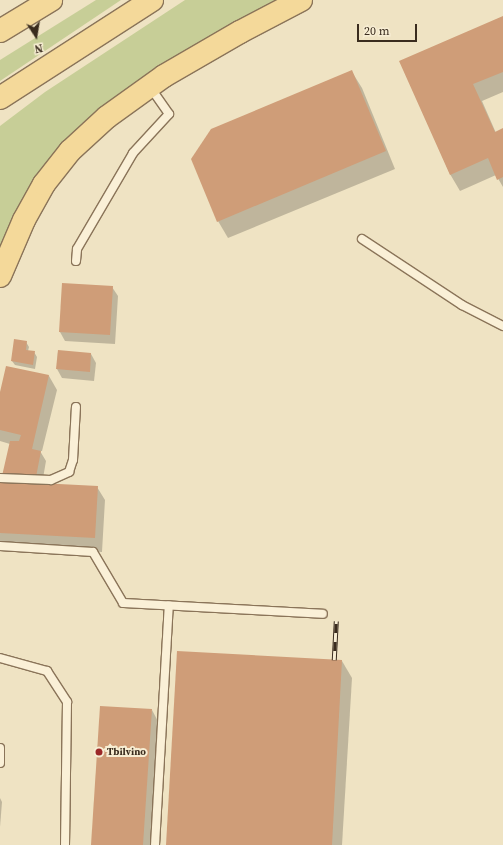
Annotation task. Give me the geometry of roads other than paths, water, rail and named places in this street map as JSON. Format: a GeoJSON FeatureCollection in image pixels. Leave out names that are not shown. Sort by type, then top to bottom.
{"type":"FeatureCollection","features":[{"type":"Feature","properties":{"kind":"main road"},"geometry":{"type":"LineString","coordinates":[[0,98],[152,0]]}},
{"type":"Feature","properties":{"kind":"main road"},"geometry":{"type":"LineString","coordinates":[[0,276],[24,220],[44,184],[70,151],[107,117],[149,86],[240,32],[301,0]]}},
{"type":"Feature","properties":{"kind":"main road"},"geometry":{"type":"LineString","coordinates":[[0,31],[41,3]]}},
{"type":"Feature","properties":{"kind":"lane"},"geometry":{"type":"LineString","coordinates":[[76,261],[78,249],[133,153],[169,114],[149,86]]}},
{"type":"Feature","properties":{"kind":"lane"},"geometry":{"type":"LineString","coordinates":[[362,239],[462,305],[503,326]]}},
{"type":"Feature","properties":{"kind":"lane"},"geometry":{"type":"LineString","coordinates":[[0,478],[51,480],[69,472],[73,460],[76,407]]}},
{"type":"Feature","properties":{"kind":"lane"},"geometry":{"type":"LineString","coordinates":[[0,546],[93,552],[123,603],[323,614]]}},
{"type":"Feature","properties":{"kind":"lane"},"geometry":{"type":"LineString","coordinates":[[155,845],[169,605]]}},
{"type":"Feature","properties":{"kind":"lane"},"geometry":{"type":"LineString","coordinates":[[0,658],[47,671],[67,702],[65,845]]}},
{"type":"Feature","properties":{"kind":"lane"},"geometry":{"type":"LineString","coordinates":[[0,748],[0,763]]}},
{"type":"Feature","properties":{"kind":"railway"},"geometry":{"type":"LineString","coordinates":[[334,660],[336,621]]}},
{"type":"Feature","properties":{"kind":"place","name":"Tbilvino"},"geometry":{"type":"Point","coordinates":[99,752]}}]}
